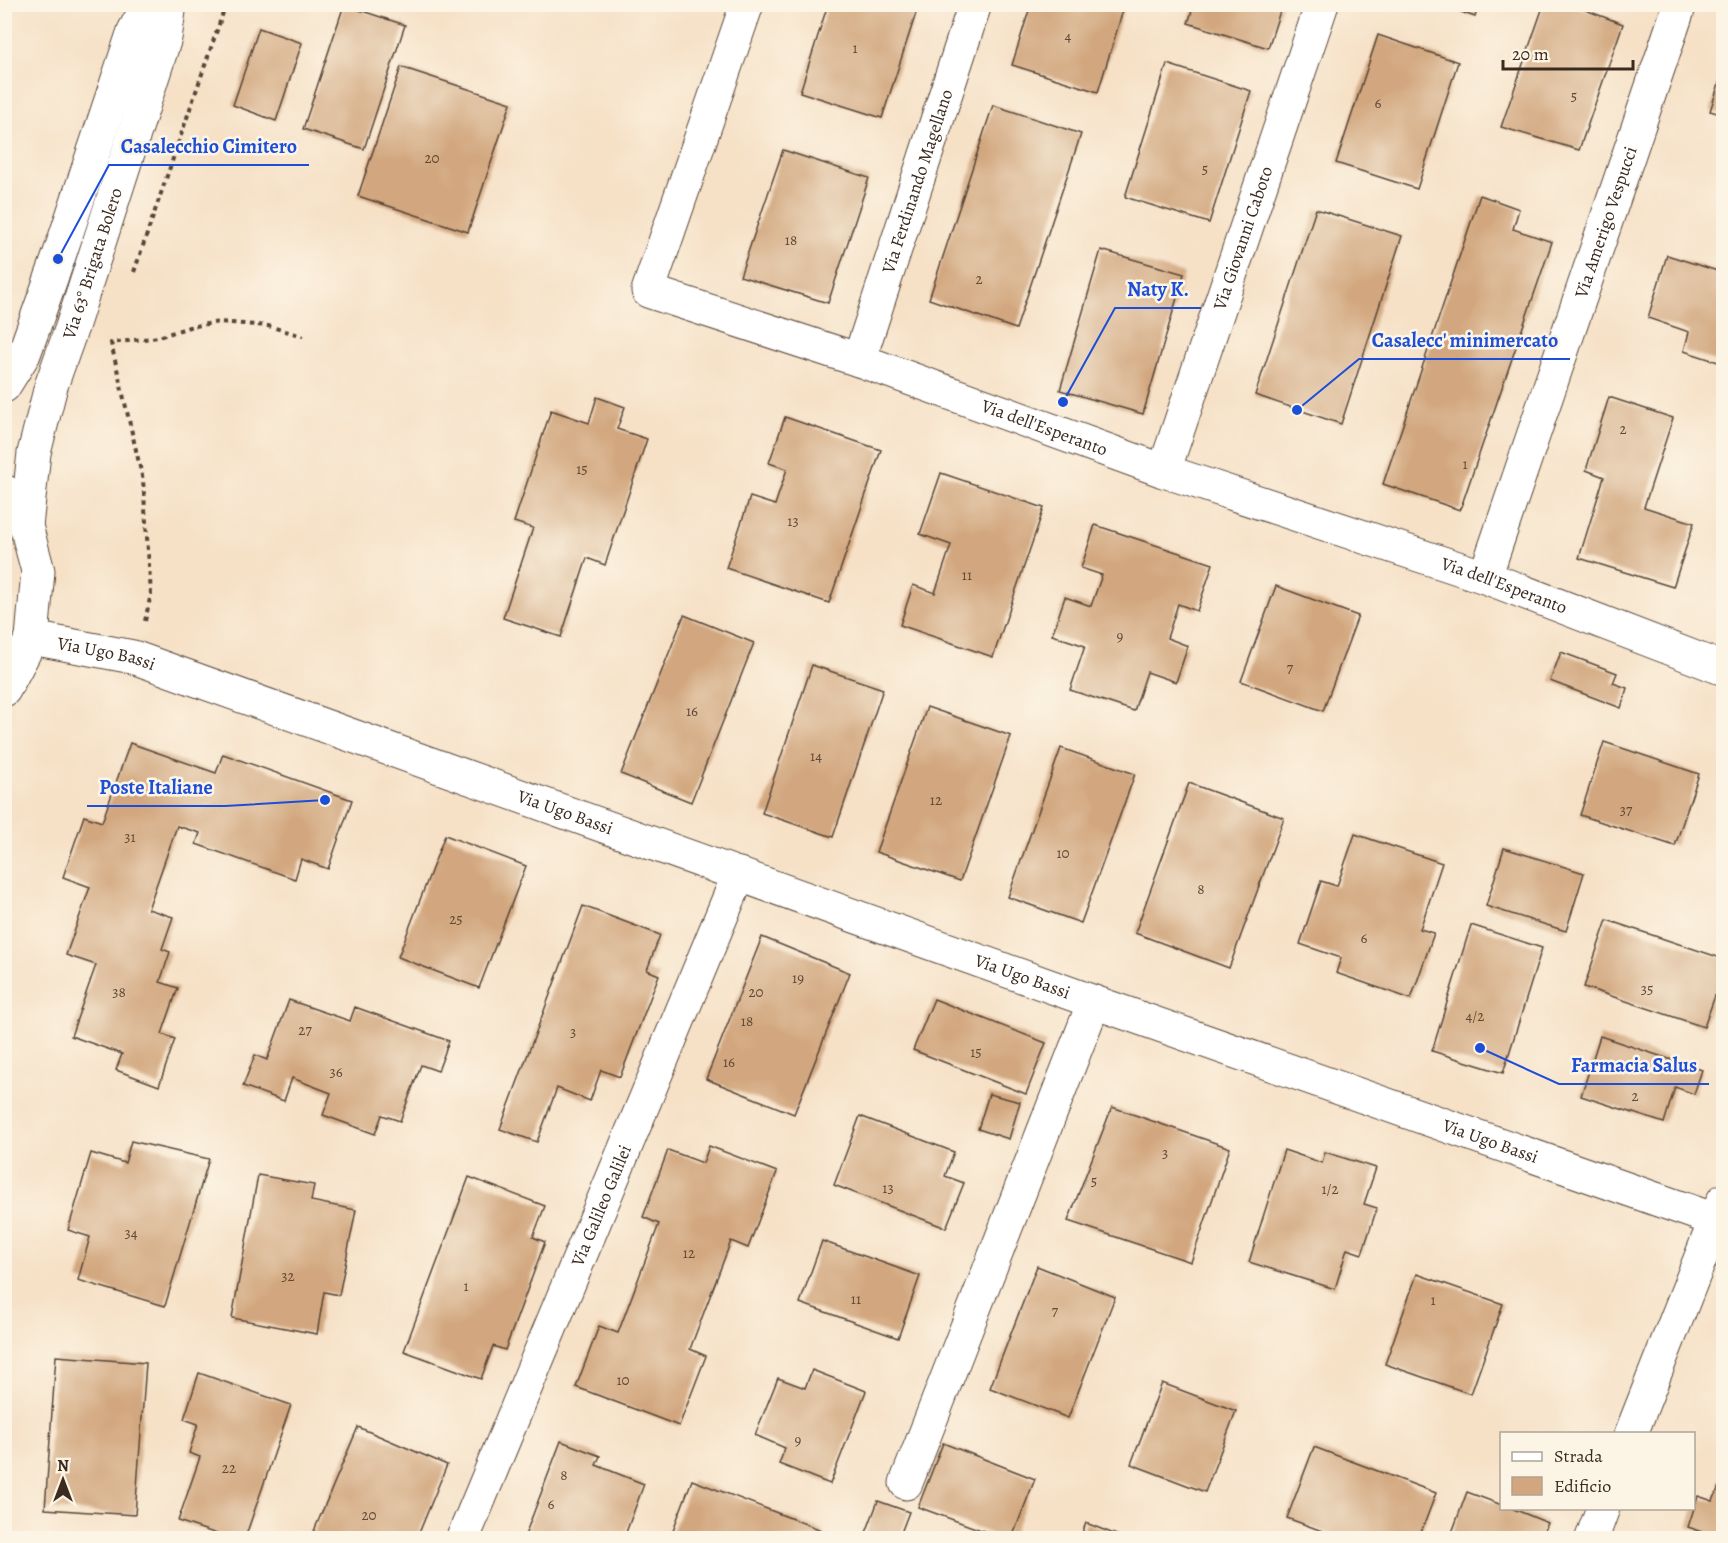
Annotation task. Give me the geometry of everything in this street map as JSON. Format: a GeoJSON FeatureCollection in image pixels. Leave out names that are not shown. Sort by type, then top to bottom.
{"type":"FeatureCollection","features":[{"type":"Feature","properties":{"kind":"street","name":"Via 63° Brigata Bolero"},"geometry":{"type":"LineString","coordinates":[[4,386],[24,354],[134,31],[149,4]]}},
{"type":"Feature","properties":{"kind":"street","name":"Via 63° Brigata Bolero"},"geometry":{"type":"LineString","coordinates":[[26,526],[34,453],[51,386],[161,49],[170,4]]}},
{"type":"Feature","properties":{"kind":"street","name":"Via dell'Esperanto"},"geometry":{"type":"LineString","coordinates":[[747,4],[648,291],[859,360],[1164,471],[1485,577],[1724,669]]}},
{"type":"Feature","properties":{"kind":"street","name":"Via Ferdinando Magellano"},"geometry":{"type":"LineString","coordinates":[[859,360],[975,4]]}},
{"type":"Feature","properties":{"kind":"street","name":"Via Giovanni Caboto"},"geometry":{"type":"LineString","coordinates":[[1164,471],[1322,4]]}},
{"type":"Feature","properties":{"kind":"street","name":"Via Amerigo Vespucci"},"geometry":{"type":"LineString","coordinates":[[1485,577],[1680,4]]}},
{"type":"Feature","properties":{"kind":"street"},"geometry":{"type":"LineString","coordinates":[[4,491],[26,526],[38,571],[32,638],[4,690]]}},
{"type":"Feature","properties":{"kind":"street","name":"Via Ugo Bassi"},"geometry":{"type":"LineString","coordinates":[[32,638],[134,657],[1094,1002],[1721,1214]]}},
{"type":"Feature","properties":{"kind":"street","name":"Via Galileo Galilei"},"geometry":{"type":"LineString","coordinates":[[463,1539],[739,874]]}},
{"type":"Feature","properties":{"kind":"street","name":"Via Ugo Bassi"},"geometry":{"type":"LineString","coordinates":[[906,1483],[1094,1002]]}},
{"type":"Feature","properties":{"kind":"street"},"geometry":{"type":"LineString","coordinates":[[1632,1432],[1721,1214]]}},
{"type":"Feature","properties":{"kind":"street"},"geometry":{"type":"LineString","coordinates":[[1592,1539],[1603,1510]]}},
{"type":"Feature","properties":{"kind":"path"},"geometry":{"type":"LineString","coordinates":[[143,628],[151,594],[143,480],[111,344],[159,337],[189,327],[219,322],[268,326],[303,336]]}},
{"type":"Feature","properties":{"kind":"building"},"geometry":{"type":"Polygon","coordinates":[[[828,4],[919,4],[882,118],[800,92],[828,4]]]}},
{"type":"Feature","properties":{"kind":"building"},"geometry":{"type":"Polygon","coordinates":[[[1031,4],[1125,4],[1098,92],[1012,65],[1031,4]]]}},
{"type":"Feature","properties":{"kind":"building"},"geometry":{"type":"Polygon","coordinates":[[[1439,4],[1479,4],[1475,17],[1439,4]]]}},
{"type":"Feature","properties":{"kind":"building"},"geometry":{"type":"Polygon","coordinates":[[[1544,4],[1569,4],[1623,24],[1579,150],[1501,127],[1544,4]]]}},
{"type":"Feature","properties":{"kind":"building"},"geometry":{"type":"Polygon","coordinates":[[[344,5],[405,25],[364,149],[303,129],[344,5]]]}},
{"type":"Feature","properties":{"kind":"building"},"geometry":{"type":"Polygon","coordinates":[[[1194,5],[1282,5],[1268,48],[1188,23],[1194,5]]]}},
{"type":"Feature","properties":{"kind":"building"},"geometry":{"type":"Polygon","coordinates":[[[259,28],[302,43],[276,121],[233,105],[259,28]]]}},
{"type":"Feature","properties":{"kind":"building"},"geometry":{"type":"Polygon","coordinates":[[[1378,35],[1458,62],[1417,189],[1336,163],[1378,35]]]}},
{"type":"Feature","properties":{"kind":"building"},"geometry":{"type":"Polygon","coordinates":[[[1167,64],[1251,91],[1209,223],[1125,197],[1167,64]]]}},
{"type":"Feature","properties":{"kind":"building"},"geometry":{"type":"Polygon","coordinates":[[[401,67],[511,103],[468,232],[358,196],[401,67]]]}},
{"type":"Feature","properties":{"kind":"building"},"geometry":{"type":"Polygon","coordinates":[[[1724,72],[1724,115],[1710,111],[1724,72]]]}},
{"type":"Feature","properties":{"kind":"building"},"geometry":{"type":"Polygon","coordinates":[[[993,105],[1081,134],[1016,329],[929,299],[993,105]]]}},
{"type":"Feature","properties":{"kind":"building"},"geometry":{"type":"Polygon","coordinates":[[[783,150],[869,178],[828,303],[740,276],[783,150]]]}},
{"type":"Feature","properties":{"kind":"building"},"geometry":{"type":"Polygon","coordinates":[[[1480,195],[1519,209],[1513,229],[1552,242],[1460,510],[1383,484],[1480,195]]]}},
{"type":"Feature","properties":{"kind":"building"},"geometry":{"type":"Polygon","coordinates":[[[1316,209],[1402,236],[1341,424],[1255,395],[1316,209]]]}},
{"type":"Feature","properties":{"kind":"building"},"geometry":{"type":"Polygon","coordinates":[[[1101,250],[1184,274],[1143,414],[1060,390],[1101,250]]]}},
{"type":"Feature","properties":{"kind":"building"},"geometry":{"type":"Polygon","coordinates":[[[1667,255],[1724,273],[1724,364],[1684,351],[1689,332],[1648,318],[1667,255]]]}},
{"type":"Feature","properties":{"kind":"building"},"geometry":{"type":"Polygon","coordinates":[[[597,397],[625,407],[617,429],[647,439],[605,565],[587,558],[561,637],[503,618],[533,528],[514,522],[551,410],[589,423],[597,397]]]}},
{"type":"Feature","properties":{"kind":"building"},"geometry":{"type":"Polygon","coordinates":[[[1609,397],[1673,418],[1644,507],[1694,523],[1673,587],[1579,558],[1604,477],[1586,470],[1609,397]]]}},
{"type":"Feature","properties":{"kind":"building"},"geometry":{"type":"Polygon","coordinates":[[[785,417],[881,450],[829,603],[726,568],[750,497],[775,505],[787,469],[769,463],[785,417]]]}},
{"type":"Feature","properties":{"kind":"building"},"geometry":{"type":"Polygon","coordinates":[[[941,473],[1044,508],[993,657],[900,625],[913,585],[935,593],[951,545],[920,534],[941,473]]]}},
{"type":"Feature","properties":{"kind":"building"},"geometry":{"type":"Polygon","coordinates":[[[1095,525],[1213,564],[1197,611],[1178,604],[1167,638],[1188,646],[1176,682],[1147,672],[1134,711],[1070,690],[1085,646],[1052,635],[1065,597],[1091,606],[1102,575],[1081,568],[1095,525]]]}},
{"type":"Feature","properties":{"kind":"building"},"geometry":{"type":"Polygon","coordinates":[[[1276,586],[1358,616],[1323,711],[1241,681],[1276,586]]]}},
{"type":"Feature","properties":{"kind":"building"},"geometry":{"type":"Polygon","coordinates":[[[684,615],[754,643],[691,802],[621,774],[684,615]]]}},
{"type":"Feature","properties":{"kind":"building"},"geometry":{"type":"Polygon","coordinates":[[[1561,652],[1617,673],[1613,683],[1627,688],[1621,708],[1550,681],[1561,652]]]}},
{"type":"Feature","properties":{"kind":"building"},"geometry":{"type":"Polygon","coordinates":[[[812,665],[883,689],[833,837],[762,813],[812,665]]]}},
{"type":"Feature","properties":{"kind":"building"},"geometry":{"type":"Polygon","coordinates":[[[927,707],[1011,736],[960,881],[876,852],[927,707]]]}},
{"type":"Feature","properties":{"kind":"building"},"geometry":{"type":"Polygon","coordinates":[[[1604,742],[1699,774],[1675,846],[1580,815],[1604,742]]]}},
{"type":"Feature","properties":{"kind":"building"},"geometry":{"type":"Polygon","coordinates":[[[130,743],[216,773],[223,754],[352,800],[328,869],[301,859],[295,879],[196,844],[200,833],[177,826],[148,909],[173,917],[162,949],[170,952],[160,982],[178,988],[162,1034],[175,1039],[159,1086],[116,1070],[122,1054],[71,1036],[96,965],[66,955],[90,887],[63,877],[84,816],[102,822],[130,743]]]}},
{"type":"Feature","properties":{"kind":"building"},"geometry":{"type":"Polygon","coordinates":[[[1061,748],[1135,774],[1081,923],[1008,897],[1061,748]]]}},
{"type":"Feature","properties":{"kind":"building"},"geometry":{"type":"Polygon","coordinates":[[[1189,783],[1284,818],[1229,968],[1135,933],[1189,783]]]}},
{"type":"Feature","properties":{"kind":"building"},"geometry":{"type":"Polygon","coordinates":[[[1355,834],[1442,863],[1420,929],[1434,933],[1411,999],[1336,973],[1341,958],[1300,944],[1321,881],[1337,886],[1355,834]]]}},
{"type":"Feature","properties":{"kind":"building"},"geometry":{"type":"Polygon","coordinates":[[[445,835],[526,866],[479,988],[398,957],[445,835]]]}},
{"type":"Feature","properties":{"kind":"building"},"geometry":{"type":"Polygon","coordinates":[[[1504,848],[1584,873],[1566,931],[1486,906],[1504,848]]]}},
{"type":"Feature","properties":{"kind":"building"},"geometry":{"type":"Polygon","coordinates":[[[583,906],[660,935],[647,970],[659,975],[620,1077],[601,1070],[590,1101],[557,1088],[537,1142],[500,1129],[583,906]]]}},
{"type":"Feature","properties":{"kind":"building"},"geometry":{"type":"Polygon","coordinates":[[[1607,920],[1724,959],[1724,970],[1704,1027],[1584,987],[1607,920]]]}},
{"type":"Feature","properties":{"kind":"building"},"geometry":{"type":"Polygon","coordinates":[[[1471,925],[1542,948],[1503,1073],[1432,1051],[1471,925]]]}},
{"type":"Feature","properties":{"kind":"building"},"geometry":{"type":"Polygon","coordinates":[[[762,937],[850,973],[794,1114],[706,1079],[762,937]]]}},
{"type":"Feature","properties":{"kind":"building"},"geometry":{"type":"Polygon","coordinates":[[[934,999],[1046,1043],[1026,1094],[913,1050],[934,999]]]}},
{"type":"Feature","properties":{"kind":"building"},"geometry":{"type":"Polygon","coordinates":[[[289,1000],[350,1021],[355,1007],[449,1041],[438,1071],[421,1065],[400,1121],[382,1115],[375,1134],[323,1115],[331,1093],[292,1078],[284,1101],[243,1086],[255,1055],[267,1060],[289,1000]]]}},
{"type":"Feature","properties":{"kind":"building"},"geometry":{"type":"Polygon","coordinates":[[[1600,1036],[1702,1070],[1694,1094],[1675,1087],[1664,1123],[1581,1096],[1600,1036]]]}},
{"type":"Feature","properties":{"kind":"building"},"geometry":{"type":"Polygon","coordinates":[[[989,1094],[1020,1102],[1009,1139],[978,1129],[989,1094]]]}},
{"type":"Feature","properties":{"kind":"building"},"geometry":{"type":"Polygon","coordinates":[[[1112,1107],[1230,1148],[1191,1262],[1068,1221],[1112,1107]]]}},
{"type":"Feature","properties":{"kind":"building"},"geometry":{"type":"Polygon","coordinates":[[[860,1116],[954,1152],[945,1176],[964,1183],[946,1228],[834,1185],[860,1116]]]}},
{"type":"Feature","properties":{"kind":"building"},"geometry":{"type":"Polygon","coordinates":[[[131,1141],[209,1159],[165,1306],[78,1280],[90,1237],[68,1230],[91,1153],[125,1163],[131,1141]]]}},
{"type":"Feature","properties":{"kind":"building"},"geometry":{"type":"Polygon","coordinates":[[[709,1146],[777,1172],[748,1248],[731,1241],[690,1349],[706,1356],[679,1426],[576,1387],[599,1326],[618,1333],[659,1224],[643,1217],[668,1150],[703,1163],[709,1146]]]}},
{"type":"Feature","properties":{"kind":"building"},"geometry":{"type":"Polygon","coordinates":[[[1284,1150],[1322,1163],[1325,1152],[1376,1168],[1364,1204],[1377,1208],[1362,1254],[1347,1249],[1335,1289],[1249,1262],[1284,1150]]]}},
{"type":"Feature","properties":{"kind":"building"},"geometry":{"type":"Polygon","coordinates":[[[258,1175],[314,1185],[311,1201],[356,1210],[339,1295],[324,1292],[317,1334],[232,1318],[258,1175]]]}},
{"type":"Feature","properties":{"kind":"building"},"geometry":{"type":"Polygon","coordinates":[[[469,1177],[545,1206],[533,1237],[545,1242],[505,1350],[493,1346],[481,1379],[404,1351],[469,1177]]]}},
{"type":"Feature","properties":{"kind":"building"},"geometry":{"type":"Polygon","coordinates":[[[822,1241],[920,1276],[898,1338],[800,1303],[822,1241]]]}},
{"type":"Feature","properties":{"kind":"building"},"geometry":{"type":"Polygon","coordinates":[[[1037,1266],[1115,1297],[1068,1418],[990,1388],[1037,1266]]]}},
{"type":"Feature","properties":{"kind":"building"},"geometry":{"type":"Polygon","coordinates":[[[1417,1274],[1503,1304],[1471,1394],[1385,1364],[1417,1274]]]}},
{"type":"Feature","properties":{"kind":"building"},"geometry":{"type":"Polygon","coordinates":[[[56,1356],[146,1363],[135,1515],[45,1509],[56,1356]]]}},
{"type":"Feature","properties":{"kind":"building"},"geometry":{"type":"Polygon","coordinates":[[[812,1370],[866,1391],[830,1484],[779,1464],[785,1448],[755,1435],[778,1378],[805,1388],[812,1370]]]}},
{"type":"Feature","properties":{"kind":"building"},"geometry":{"type":"Polygon","coordinates":[[[199,1373],[291,1405],[245,1538],[229,1538],[178,1521],[200,1457],[189,1453],[198,1424],[184,1419],[199,1373]]]}},
{"type":"Feature","properties":{"kind":"building"},"geometry":{"type":"Polygon","coordinates":[[[1162,1383],[1236,1411],[1205,1492],[1131,1464],[1162,1383]]]}},
{"type":"Feature","properties":{"kind":"building"},"geometry":{"type":"Polygon","coordinates":[[[358,1427],[447,1465],[417,1538],[311,1538],[358,1427]]]}},
{"type":"Feature","properties":{"kind":"building"},"geometry":{"type":"Polygon","coordinates":[[[561,1441],[600,1456],[596,1465],[644,1484],[624,1538],[524,1538],[561,1441]]]}},
{"type":"Feature","properties":{"kind":"building"},"geometry":{"type":"Polygon","coordinates":[[[943,1443],[1035,1479],[1012,1538],[1003,1538],[918,1507],[943,1443]]]}},
{"type":"Feature","properties":{"kind":"building"},"geometry":{"type":"Polygon","coordinates":[[[1314,1447],[1436,1493],[1419,1538],[1403,1533],[1401,1538],[1341,1538],[1287,1518],[1314,1447]]]}},
{"type":"Feature","properties":{"kind":"building"},"geometry":{"type":"Polygon","coordinates":[[[692,1480],[824,1531],[821,1538],[670,1538],[692,1480]]]}},
{"type":"Feature","properties":{"kind":"building"},"geometry":{"type":"Polygon","coordinates":[[[1720,1484],[1724,1485],[1724,1538],[1703,1538],[1705,1533],[1688,1527],[1698,1496],[1713,1501],[1720,1484]]]}},
{"type":"Feature","properties":{"kind":"building"},"geometry":{"type":"Polygon","coordinates":[[[1467,1492],[1500,1504],[1500,1510],[1516,1510],[1548,1523],[1542,1538],[1450,1538],[1467,1492]]]}},
{"type":"Feature","properties":{"kind":"building"},"geometry":{"type":"Polygon","coordinates":[[[878,1501],[909,1512],[899,1538],[864,1538],[878,1501]]]}},
{"type":"Feature","properties":{"kind":"building"},"geometry":{"type":"Polygon","coordinates":[[[1086,1523],[1124,1538],[1080,1538],[1086,1523]]]}},
{"type":"Feature","properties":{"kind":"place","name":"Casalecchio Cimitero"},"geometry":{"type":"Point","coordinates":[58,259]}},
{"type":"Feature","properties":{"kind":"place","name":"Naty K."},"geometry":{"type":"Point","coordinates":[1063,402]}},
{"type":"Feature","properties":{"kind":"place","name":"Casalecc' minimercato"},"geometry":{"type":"Point","coordinates":[1297,410]}},
{"type":"Feature","properties":{"kind":"place","name":"Poste Italiane"},"geometry":{"type":"Point","coordinates":[325,800]}},
{"type":"Feature","properties":{"kind":"place","name":"Farmacia Salus"},"geometry":{"type":"Point","coordinates":[1480,1048]}}]}
